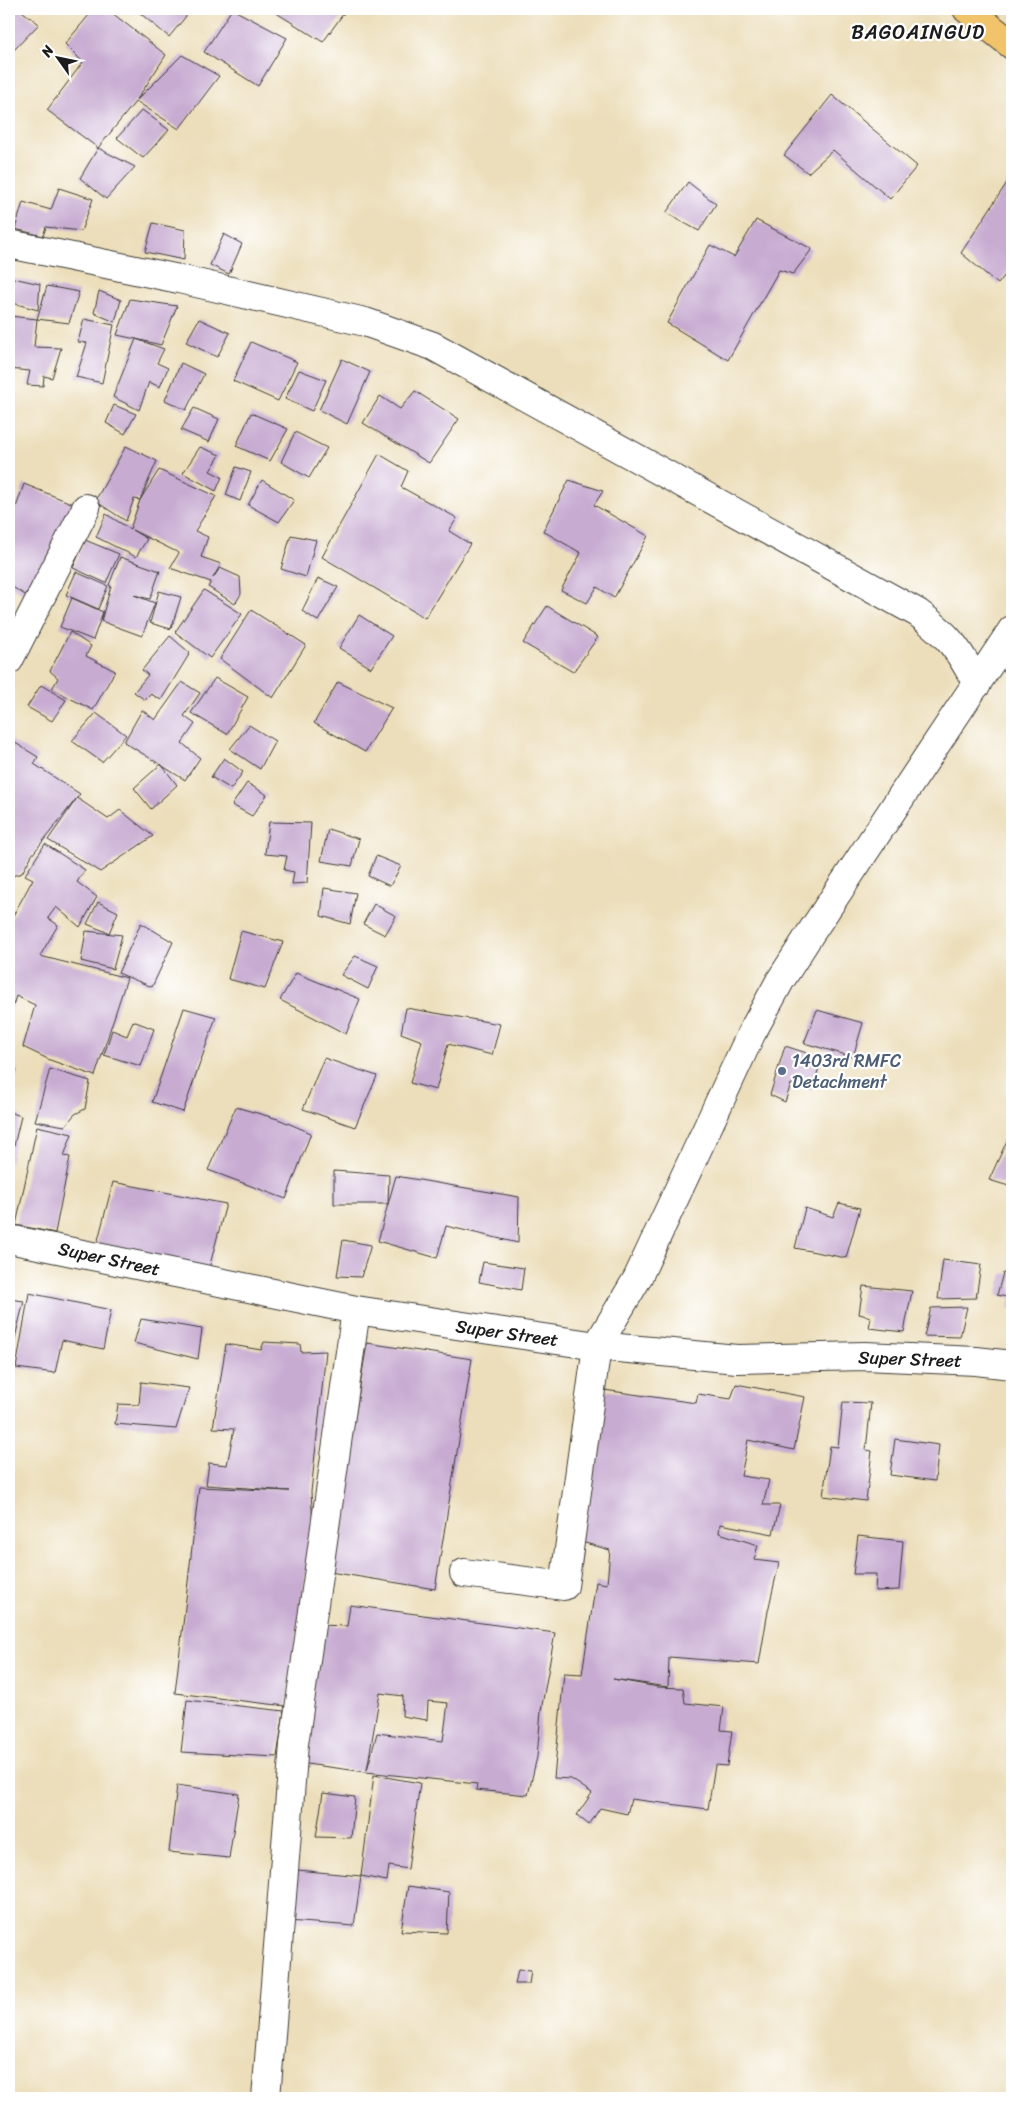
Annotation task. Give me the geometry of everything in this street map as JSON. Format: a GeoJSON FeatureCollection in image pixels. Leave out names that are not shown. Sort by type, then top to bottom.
{"type":"FeatureCollection","features":[{"type":"Feature","properties":{"kind":"highway"},"geometry":{"type":"LineString","coordinates":[[968,9],[1012,45]]}},
{"type":"Feature","properties":{"kind":"street"},"geometry":{"type":"LineString","coordinates":[[9,244],[179,279],[365,322],[433,346],[918,613],[943,632],[959,650],[977,684]]}},
{"type":"Feature","properties":{"kind":"street"},"geometry":{"type":"LineString","coordinates":[[9,660],[86,508]]}},
{"type":"Feature","properties":{"kind":"street"},"geometry":{"type":"LineString","coordinates":[[464,1573],[564,1586],[597,1346],[637,1279],[751,1034],[780,981],[1012,630]]}},
{"type":"Feature","properties":{"kind":"street","name":"Super Street"},"geometry":{"type":"LineString","coordinates":[[9,1239],[356,1310],[597,1346],[736,1359],[865,1356],[957,1360],[1012,1365]]}},
{"type":"Feature","properties":{"kind":"street"},"geometry":{"type":"LineString","coordinates":[[266,2098],[294,1744],[356,1310]]}},
{"type":"Feature","properties":{"kind":"building"},"geometry":{"type":"Polygon","coordinates":[[[14,9],[19,9],[39,24],[12,52],[9,50],[9,15],[14,9]]]}},
{"type":"Feature","properties":{"kind":"building"},"geometry":{"type":"Polygon","coordinates":[[[94,9],[107,9],[166,55],[136,101],[98,148],[47,110],[83,62],[65,44],[94,9]]]}},
{"type":"Feature","properties":{"kind":"building"},"geometry":{"type":"Polygon","coordinates":[[[135,9],[192,9],[169,37],[135,9]]]}},
{"type":"Feature","properties":{"kind":"building"},"geometry":{"type":"Polygon","coordinates":[[[232,9],[287,38],[258,86],[204,52],[232,9]]]}},
{"type":"Feature","properties":{"kind":"building"},"geometry":{"type":"Polygon","coordinates":[[[270,9],[344,9],[346,10],[323,42],[270,9]]]}},
{"type":"Feature","properties":{"kind":"building"},"geometry":{"type":"Polygon","coordinates":[[[182,55],[219,76],[179,129],[136,101],[182,55]]]}},
{"type":"Feature","properties":{"kind":"building"},"geometry":{"type":"Polygon","coordinates":[[[832,95],[917,166],[890,199],[833,150],[808,173],[784,155],[832,95]]]}},
{"type":"Feature","properties":{"kind":"building"},"geometry":{"type":"Polygon","coordinates":[[[142,110],[169,130],[143,158],[117,138],[142,110]]]}},
{"type":"Feature","properties":{"kind":"building"},"geometry":{"type":"Polygon","coordinates":[[[98,148],[135,167],[106,199],[80,178],[98,148]]]}},
{"type":"Feature","properties":{"kind":"building"},"geometry":{"type":"Polygon","coordinates":[[[1012,175],[1012,266],[998,284],[961,253],[1012,175]]]}},
{"type":"Feature","properties":{"kind":"building"},"geometry":{"type":"Polygon","coordinates":[[[688,182],[716,204],[699,231],[666,213],[688,182]]]}},
{"type":"Feature","properties":{"kind":"building"},"geometry":{"type":"Polygon","coordinates":[[[59,188],[93,199],[81,231],[46,227],[43,236],[15,229],[23,202],[51,210],[59,188]]]}},
{"type":"Feature","properties":{"kind":"building"},"geometry":{"type":"Polygon","coordinates":[[[756,220],[812,249],[793,274],[779,270],[728,360],[667,323],[710,245],[734,257],[756,220]]]}},
{"type":"Feature","properties":{"kind":"building"},"geometry":{"type":"Polygon","coordinates":[[[153,223],[185,230],[184,260],[145,252],[153,223]]]}},
{"type":"Feature","properties":{"kind":"building"},"geometry":{"type":"Polygon","coordinates":[[[224,234],[242,244],[229,274],[210,265],[224,234]]]}},
{"type":"Feature","properties":{"kind":"building"},"geometry":{"type":"Polygon","coordinates":[[[9,277],[40,284],[38,310],[9,302],[9,277]]]}},
{"type":"Feature","properties":{"kind":"building"},"geometry":{"type":"Polygon","coordinates":[[[47,286],[79,292],[69,323],[37,319],[47,286]]]}},
{"type":"Feature","properties":{"kind":"building"},"geometry":{"type":"Polygon","coordinates":[[[99,291],[121,300],[115,322],[94,313],[99,291]]]}},
{"type":"Feature","properties":{"kind":"building"},"geometry":{"type":"Polygon","coordinates":[[[130,299],[177,306],[161,345],[117,335],[130,299]]]}},
{"type":"Feature","properties":{"kind":"building"},"geometry":{"type":"Polygon","coordinates":[[[9,316],[37,319],[34,347],[61,348],[52,378],[44,376],[43,386],[27,385],[30,371],[9,369],[9,316]]]}},
{"type":"Feature","properties":{"kind":"building"},"geometry":{"type":"Polygon","coordinates":[[[84,319],[114,325],[102,383],[76,377],[87,343],[78,342],[84,319]]]}},
{"type":"Feature","properties":{"kind":"building"},"geometry":{"type":"Polygon","coordinates":[[[199,319],[230,333],[217,357],[186,342],[199,319]]]}},
{"type":"Feature","properties":{"kind":"building"},"geometry":{"type":"Polygon","coordinates":[[[136,339],[164,349],[157,363],[168,368],[160,387],[149,382],[139,410],[113,397],[136,339]]]}},
{"type":"Feature","properties":{"kind":"building"},"geometry":{"type":"Polygon","coordinates":[[[251,342],[297,362],[278,401],[233,381],[251,342]]]}},
{"type":"Feature","properties":{"kind":"building"},"geometry":{"type":"Polygon","coordinates":[[[342,359],[370,372],[347,424],[319,410],[342,359]]]}},
{"type":"Feature","properties":{"kind":"building"},"geometry":{"type":"Polygon","coordinates":[[[181,363],[204,374],[186,410],[165,400],[181,363]]]}},
{"type":"Feature","properties":{"kind":"building"},"geometry":{"type":"Polygon","coordinates":[[[299,370],[326,380],[312,411],[285,399],[299,370]]]}},
{"type":"Feature","properties":{"kind":"building"},"geometry":{"type":"Polygon","coordinates":[[[415,391],[459,419],[429,463],[363,423],[380,396],[400,409],[415,391]]]}},
{"type":"Feature","properties":{"kind":"building"},"geometry":{"type":"Polygon","coordinates":[[[114,405],[136,414],[125,434],[106,423],[114,405]]]}},
{"type":"Feature","properties":{"kind":"building"},"geometry":{"type":"Polygon","coordinates":[[[194,408],[219,419],[209,442],[181,430],[194,408]]]}},
{"type":"Feature","properties":{"kind":"building"},"geometry":{"type":"Polygon","coordinates":[[[251,413],[288,429],[270,461],[236,446],[251,413]]]}},
{"type":"Feature","properties":{"kind":"building"},"geometry":{"type":"Polygon","coordinates":[[[295,432],[327,448],[309,478],[281,462],[295,432]]]}},
{"type":"Feature","properties":{"kind":"building"},"geometry":{"type":"Polygon","coordinates":[[[126,446],[157,461],[140,500],[134,499],[126,521],[95,501],[126,446]]]}},
{"type":"Feature","properties":{"kind":"building"},"geometry":{"type":"Polygon","coordinates":[[[200,447],[220,455],[210,471],[222,477],[216,491],[183,473],[200,447]]]}},
{"type":"Feature","properties":{"kind":"building"},"geometry":{"type":"Polygon","coordinates":[[[379,454],[408,471],[401,487],[457,518],[449,531],[470,544],[425,618],[322,557],[379,454]]]}},
{"type":"Feature","properties":{"kind":"building"},"geometry":{"type":"Polygon","coordinates":[[[236,467],[251,472],[240,501],[226,495],[236,467]]]}},
{"type":"Feature","properties":{"kind":"building"},"geometry":{"type":"Polygon","coordinates":[[[159,470],[216,496],[195,531],[208,537],[201,557],[221,564],[213,578],[220,568],[240,577],[241,594],[235,604],[208,587],[211,582],[170,568],[179,553],[132,530],[147,539],[136,557],[96,537],[106,514],[130,529],[140,500],[159,470]]]}},
{"type":"Feature","properties":{"kind":"building"},"geometry":{"type":"Polygon","coordinates":[[[262,480],[294,500],[279,522],[248,505],[262,480]]]}},
{"type":"Feature","properties":{"kind":"building"},"geometry":{"type":"Polygon","coordinates":[[[569,480],[603,491],[594,505],[648,536],[614,598],[597,587],[587,603],[561,590],[581,553],[543,531],[569,480]]]}},
{"type":"Feature","properties":{"kind":"building"},"geometry":{"type":"Polygon","coordinates":[[[24,484],[81,507],[35,601],[9,585],[9,522],[11,522],[24,484]]]}},
{"type":"Feature","properties":{"kind":"building"},"geometry":{"type":"Polygon","coordinates":[[[291,535],[316,540],[306,577],[281,569],[291,535]]]}},
{"type":"Feature","properties":{"kind":"building"},"geometry":{"type":"Polygon","coordinates":[[[85,540],[119,554],[106,583],[73,568],[85,540]]]}},
{"type":"Feature","properties":{"kind":"building"},"geometry":{"type":"Polygon","coordinates":[[[120,557],[160,571],[150,599],[134,595],[155,603],[142,636],[101,621],[111,586],[109,585],[120,557]]]}},
{"type":"Feature","properties":{"kind":"building"},"geometry":{"type":"Polygon","coordinates":[[[76,572],[108,586],[98,609],[66,595],[76,572]]]}},
{"type":"Feature","properties":{"kind":"building"},"geometry":{"type":"Polygon","coordinates":[[[318,578],[338,587],[318,621],[302,611],[318,578]]]}},
{"type":"Feature","properties":{"kind":"building"},"geometry":{"type":"Polygon","coordinates":[[[204,590],[242,614],[210,658],[175,632],[204,590]]]}},
{"type":"Feature","properties":{"kind":"building"},"geometry":{"type":"Polygon","coordinates":[[[159,591],[181,597],[171,629],[150,623],[159,591]]]}},
{"type":"Feature","properties":{"kind":"building"},"geometry":{"type":"Polygon","coordinates":[[[72,598],[103,612],[93,640],[60,627],[72,598]]]}},
{"type":"Feature","properties":{"kind":"building"},"geometry":{"type":"Polygon","coordinates":[[[547,606],[598,637],[573,672],[523,643],[547,606]]]}},
{"type":"Feature","properties":{"kind":"building"},"geometry":{"type":"Polygon","coordinates":[[[251,610],[306,645],[273,698],[220,659],[251,610]]]}},
{"type":"Feature","properties":{"kind":"building"},"geometry":{"type":"Polygon","coordinates":[[[359,615],[392,636],[371,668],[339,648],[359,615]]]}},
{"type":"Feature","properties":{"kind":"building"},"geometry":{"type":"Polygon","coordinates":[[[70,632],[91,646],[86,656],[115,671],[93,710],[52,689],[58,678],[50,671],[70,632]]]}},
{"type":"Feature","properties":{"kind":"building"},"geometry":{"type":"Polygon","coordinates":[[[170,636],[190,653],[161,700],[151,694],[145,700],[134,692],[148,675],[142,670],[170,636]]]}},
{"type":"Feature","properties":{"kind":"building"},"geometry":{"type":"Polygon","coordinates":[[[215,678],[248,697],[227,734],[191,713],[215,678]]]}},
{"type":"Feature","properties":{"kind":"building"},"geometry":{"type":"Polygon","coordinates":[[[182,682],[200,693],[184,716],[195,724],[182,743],[200,758],[185,780],[124,742],[142,710],[155,720],[182,682]]]}},
{"type":"Feature","properties":{"kind":"building"},"geometry":{"type":"Polygon","coordinates":[[[338,682],[392,708],[365,752],[314,723],[338,682]]]}},
{"type":"Feature","properties":{"kind":"building"},"geometry":{"type":"Polygon","coordinates":[[[41,685],[66,700],[52,721],[27,707],[41,685]]]}},
{"type":"Feature","properties":{"kind":"building"},"geometry":{"type":"Polygon","coordinates":[[[96,713],[126,735],[102,762],[72,741],[96,713]]]}},
{"type":"Feature","properties":{"kind":"building"},"geometry":{"type":"Polygon","coordinates":[[[249,725],[275,741],[260,769],[230,749],[249,725]]]}},
{"type":"Feature","properties":{"kind":"building"},"geometry":{"type":"Polygon","coordinates":[[[9,739],[38,757],[34,764],[80,794],[32,855],[22,873],[9,877],[9,739]]]}},
{"type":"Feature","properties":{"kind":"building"},"geometry":{"type":"Polygon","coordinates":[[[224,758],[243,772],[231,789],[211,777],[224,758]]]}},
{"type":"Feature","properties":{"kind":"building"},"geometry":{"type":"Polygon","coordinates":[[[161,764],[177,785],[151,809],[134,788],[161,764]]]}},
{"type":"Feature","properties":{"kind":"building"},"geometry":{"type":"Polygon","coordinates":[[[247,783],[267,795],[252,816],[232,805],[247,783]]]}},
{"type":"Feature","properties":{"kind":"building"},"geometry":{"type":"Polygon","coordinates":[[[77,798],[108,819],[120,810],[153,836],[100,872],[48,840],[77,798]]]}},
{"type":"Feature","properties":{"kind":"building"},"geometry":{"type":"Polygon","coordinates":[[[269,822],[311,823],[307,883],[292,884],[294,872],[284,870],[287,856],[265,854],[269,822]]]}},
{"type":"Feature","properties":{"kind":"building"},"geometry":{"type":"Polygon","coordinates":[[[328,829],[359,839],[352,866],[321,861],[328,829]]]}},
{"type":"Feature","properties":{"kind":"building"},"geometry":{"type":"Polygon","coordinates":[[[45,844],[85,870],[77,882],[97,897],[80,927],[56,907],[48,918],[58,925],[40,956],[127,978],[95,1076],[50,1060],[23,1047],[35,1005],[16,996],[9,1018],[9,923],[33,879],[25,875],[45,844]]]}},
{"type":"Feature","properties":{"kind":"building"},"geometry":{"type":"Polygon","coordinates":[[[376,856],[401,866],[390,886],[368,876],[376,856]]]}},
{"type":"Feature","properties":{"kind":"building"},"geometry":{"type":"Polygon","coordinates":[[[324,888],[356,893],[350,924],[321,916],[324,888]]]}},
{"type":"Feature","properties":{"kind":"building"},"geometry":{"type":"Polygon","coordinates":[[[98,902],[118,912],[109,933],[87,924],[98,902]]]}},
{"type":"Feature","properties":{"kind":"building"},"geometry":{"type":"Polygon","coordinates":[[[374,904],[396,916],[385,935],[363,924],[374,904]]]}},
{"type":"Feature","properties":{"kind":"building"},"geometry":{"type":"Polygon","coordinates":[[[141,923],[173,942],[152,987],[118,973],[141,923]]]}},
{"type":"Feature","properties":{"kind":"building"},"geometry":{"type":"Polygon","coordinates":[[[86,931],[122,935],[113,969],[81,961],[86,931]]]}},
{"type":"Feature","properties":{"kind":"building"},"geometry":{"type":"Polygon","coordinates":[[[241,931],[283,942],[265,989],[228,979],[241,931]]]}},
{"type":"Feature","properties":{"kind":"building"},"geometry":{"type":"Polygon","coordinates":[[[355,956],[378,966],[368,989],[341,975],[355,956]]]}},
{"type":"Feature","properties":{"kind":"building"},"geometry":{"type":"Polygon","coordinates":[[[296,973],[360,999],[346,1034],[280,1000],[296,973]]]}},
{"type":"Feature","properties":{"kind":"building"},"geometry":{"type":"Polygon","coordinates":[[[184,1008],[216,1017],[183,1112],[152,1102],[184,1008]]]}},
{"type":"Feature","properties":{"kind":"building"},"geometry":{"type":"Polygon","coordinates":[[[406,1008],[500,1024],[492,1055],[448,1044],[436,1090],[410,1083],[422,1041],[401,1033],[406,1008]]]}},
{"type":"Feature","properties":{"kind":"building"},"geometry":{"type":"Polygon","coordinates":[[[817,1010],[863,1023],[853,1057],[804,1043],[817,1010]]]}},
{"type":"Feature","properties":{"kind":"building"},"geometry":{"type":"Polygon","coordinates":[[[133,1021],[154,1029],[141,1066],[104,1055],[112,1030],[127,1036],[133,1021]]]}},
{"type":"Feature","properties":{"kind":"building"},"geometry":{"type":"Polygon","coordinates":[[[785,1046],[822,1058],[812,1090],[791,1084],[785,1102],[770,1095],[785,1046]]]}},
{"type":"Feature","properties":{"kind":"building"},"geometry":{"type":"Polygon","coordinates":[[[324,1058],[377,1076],[355,1127],[303,1109],[324,1058]]]}},
{"type":"Feature","properties":{"kind":"building"},"geometry":{"type":"Polygon","coordinates":[[[9,1066],[17,1070],[9,1084],[9,1066]]]}},
{"type":"Feature","properties":{"kind":"building"},"geometry":{"type":"Polygon","coordinates":[[[50,1069],[90,1081],[85,1109],[75,1114],[65,1126],[35,1121],[50,1069]]]}},
{"type":"Feature","properties":{"kind":"building"},"geometry":{"type":"Polygon","coordinates":[[[236,1107],[278,1119],[311,1133],[286,1199],[208,1170],[236,1107]]]}},
{"type":"Feature","properties":{"kind":"building"},"geometry":{"type":"Polygon","coordinates":[[[9,1112],[21,1116],[10,1163],[9,1163],[9,1112]]]}},
{"type":"Feature","properties":{"kind":"building"},"geometry":{"type":"Polygon","coordinates":[[[37,1126],[72,1134],[64,1156],[70,1157],[55,1233],[16,1225],[37,1126]]]}},
{"type":"Feature","properties":{"kind":"building"},"geometry":{"type":"Polygon","coordinates":[[[1010,1134],[1012,1135],[1012,1187],[989,1180],[1010,1134]]]}},
{"type":"Feature","properties":{"kind":"building"},"geometry":{"type":"Polygon","coordinates":[[[334,1171],[389,1175],[388,1204],[334,1204],[334,1171]]]}},
{"type":"Feature","properties":{"kind":"building"},"geometry":{"type":"Polygon","coordinates":[[[396,1176],[519,1197],[518,1243],[446,1226],[437,1258],[378,1241],[396,1176]]]}},
{"type":"Feature","properties":{"kind":"building"},"geometry":{"type":"Polygon","coordinates":[[[113,1182],[226,1204],[208,1272],[96,1248],[113,1182]]]}},
{"type":"Feature","properties":{"kind":"building"},"geometry":{"type":"Polygon","coordinates":[[[839,1203],[860,1208],[846,1258],[795,1248],[805,1208],[833,1217],[839,1203]]]}},
{"type":"Feature","properties":{"kind":"building"},"geometry":{"type":"Polygon","coordinates":[[[343,1240],[371,1245],[361,1277],[337,1276],[343,1240]]]}},
{"type":"Feature","properties":{"kind":"building"},"geometry":{"type":"Polygon","coordinates":[[[943,1260],[981,1265],[976,1298],[938,1299],[943,1260]]]}},
{"type":"Feature","properties":{"kind":"building"},"geometry":{"type":"Polygon","coordinates":[[[483,1262],[524,1268],[521,1290],[479,1282],[483,1262]]]}},
{"type":"Feature","properties":{"kind":"building"},"geometry":{"type":"Polygon","coordinates":[[[1003,1273],[1012,1274],[1012,1308],[1009,1308],[1011,1298],[997,1295],[1003,1273]]]}},
{"type":"Feature","properties":{"kind":"building"},"geometry":{"type":"Polygon","coordinates":[[[863,1286],[912,1291],[904,1332],[869,1328],[871,1317],[859,1314],[863,1286]]]}},
{"type":"Feature","properties":{"kind":"building"},"geometry":{"type":"Polygon","coordinates":[[[29,1293],[111,1310],[103,1349],[62,1340],[55,1373],[16,1368],[29,1293]]]}},
{"type":"Feature","properties":{"kind":"building"},"geometry":{"type":"Polygon","coordinates":[[[9,1299],[24,1301],[9,1362],[9,1299]]]}},
{"type":"Feature","properties":{"kind":"building"},"geometry":{"type":"Polygon","coordinates":[[[967,1307],[960,1337],[924,1336],[931,1308],[967,1307]]]}},
{"type":"Feature","properties":{"kind":"building"},"geometry":{"type":"Polygon","coordinates":[[[141,1319],[202,1329],[198,1359],[134,1343],[141,1319]]]}},
{"type":"Feature","properties":{"kind":"building"},"geometry":{"type":"Polygon","coordinates":[[[264,1342],[300,1344],[301,1352],[326,1351],[311,1492],[313,1527],[286,1706],[175,1693],[199,1487],[289,1491],[206,1485],[209,1463],[227,1465],[234,1429],[213,1428],[226,1344],[261,1350],[264,1342]]]}},
{"type":"Feature","properties":{"kind":"building"},"geometry":{"type":"Polygon","coordinates":[[[367,1343],[472,1359],[435,1589],[330,1572],[367,1343]]]}},
{"type":"Feature","properties":{"kind":"building"},"geometry":{"type":"Polygon","coordinates":[[[141,1382],[189,1388],[176,1429],[115,1424],[118,1404],[139,1405],[141,1382]]]}},
{"type":"Feature","properties":{"kind":"building"},"geometry":{"type":"Polygon","coordinates":[[[736,1384],[805,1397],[794,1450],[748,1440],[741,1476],[769,1480],[763,1505],[780,1505],[773,1534],[720,1524],[719,1533],[758,1545],[754,1560],[779,1563],[759,1664],[669,1657],[668,1687],[613,1679],[658,1687],[683,1688],[685,1703],[724,1707],[721,1730],[732,1731],[727,1766],[715,1765],[708,1809],[631,1799],[627,1814],[600,1808],[589,1825],[577,1815],[592,1793],[571,1779],[554,1778],[564,1673],[582,1674],[596,1582],[607,1584],[610,1550],[578,1541],[604,1390],[696,1403],[698,1394],[731,1399],[736,1384]]]}},
{"type":"Feature","properties":{"kind":"building"},"geometry":{"type":"Polygon","coordinates":[[[843,1402],[871,1403],[866,1450],[872,1451],[866,1501],[823,1496],[830,1446],[838,1447],[843,1402]]]}},
{"type":"Feature","properties":{"kind":"building"},"geometry":{"type":"Polygon","coordinates":[[[895,1439],[939,1445],[935,1481],[890,1475],[895,1439]]]}},
{"type":"Feature","properties":{"kind":"building"},"geometry":{"type":"Polygon","coordinates":[[[858,1536],[903,1541],[899,1590],[875,1591],[876,1574],[853,1574],[858,1536]]]}},
{"type":"Feature","properties":{"kind":"building"},"geometry":{"type":"Polygon","coordinates":[[[350,1605],[555,1633],[541,1711],[537,1757],[528,1795],[476,1790],[477,1784],[299,1763],[319,1625],[347,1626],[350,1605]],[[380,1693],[367,1770],[377,1733],[443,1741],[448,1703],[428,1701],[427,1720],[402,1716],[403,1696],[380,1693]]]}},
{"type":"Feature","properties":{"kind":"building"},"geometry":{"type":"Polygon","coordinates":[[[187,1700],[284,1711],[277,1757],[181,1752],[187,1700]]]}},
{"type":"Feature","properties":{"kind":"building"},"geometry":{"type":"Polygon","coordinates":[[[374,1775],[420,1783],[408,1869],[389,1866],[387,1881],[361,1876],[374,1775]]]}},
{"type":"Feature","properties":{"kind":"building"},"geometry":{"type":"Polygon","coordinates":[[[177,1785],[239,1794],[229,1858],[169,1852],[177,1785]]]}},
{"type":"Feature","properties":{"kind":"building"},"geometry":{"type":"Polygon","coordinates":[[[323,1793],[355,1797],[351,1838],[316,1837],[323,1793]]]}},
{"type":"Feature","properties":{"kind":"building"},"geometry":{"type":"Polygon","coordinates":[[[297,1870],[361,1876],[354,1926],[288,1921],[297,1870]]]}},
{"type":"Feature","properties":{"kind":"building"},"geometry":{"type":"Polygon","coordinates":[[[408,1886],[449,1892],[447,1933],[401,1931],[408,1886]]]}},
{"type":"Feature","properties":{"kind":"building"},"geometry":{"type":"Polygon","coordinates":[[[518,1970],[531,1971],[529,1984],[515,1984],[518,1970]]]}},
{"type":"Feature","properties":{"kind":"place","name":"1403rd RMFC Detachment"},"geometry":{"type":"Point","coordinates":[782,1071]}},
{"type":"Feature","properties":{"kind":"district","name":"BAGOAINGUD"},"geometry":{"type":"Point","coordinates":[918,32]}}]}
